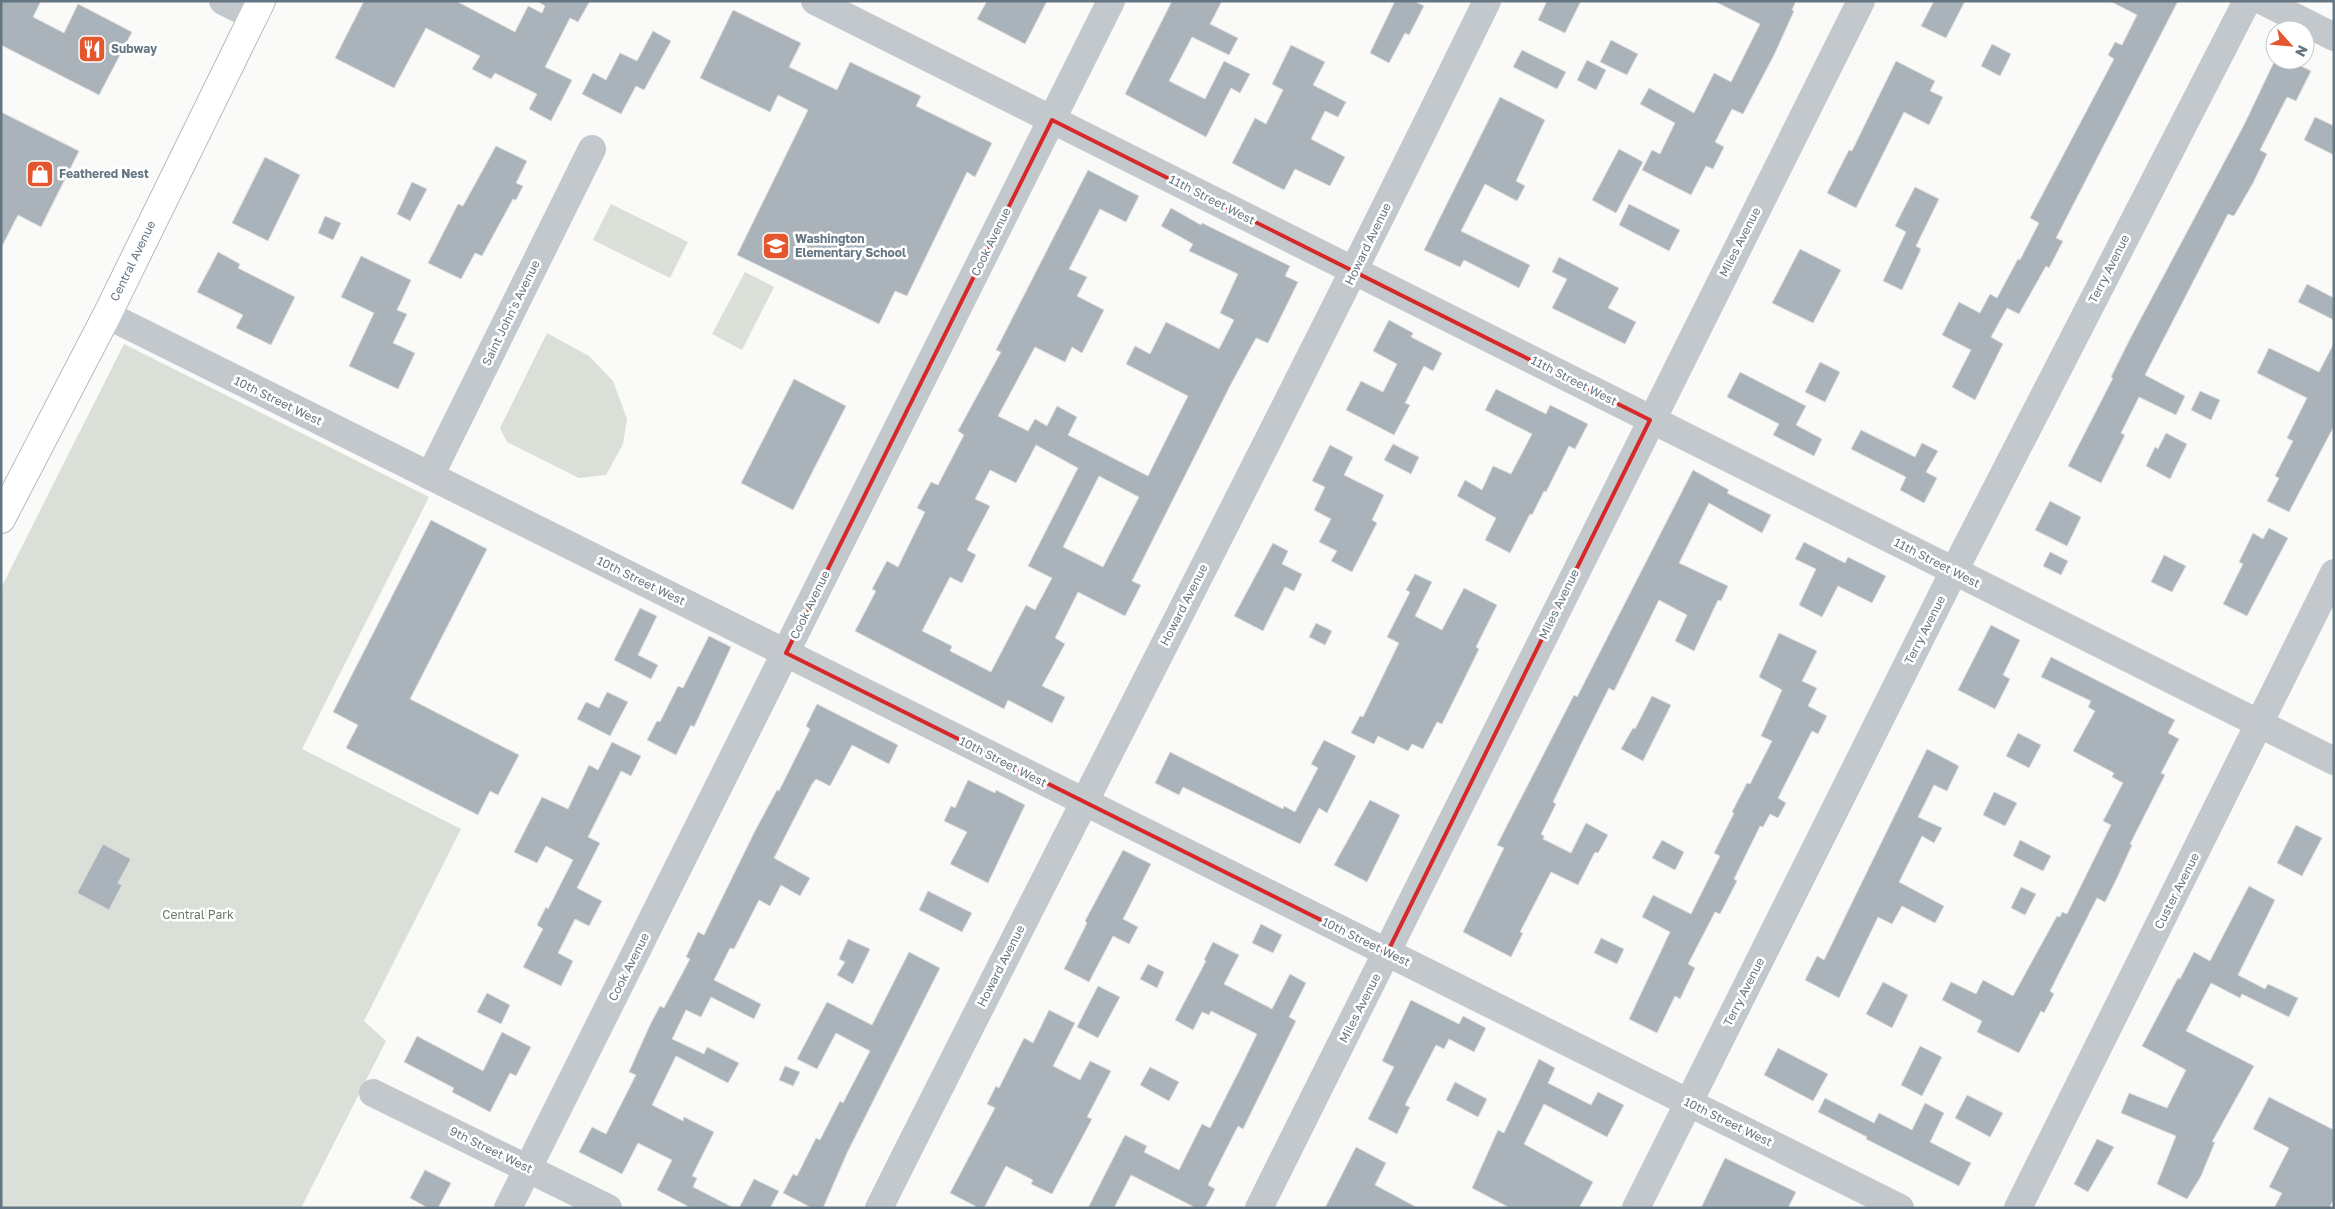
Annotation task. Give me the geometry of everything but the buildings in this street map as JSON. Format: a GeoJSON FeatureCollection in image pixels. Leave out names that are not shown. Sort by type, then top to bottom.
{"type":"FeatureCollection","features":[{"type":"Feature","properties":{"kind":"main road","name":"Central Avenue"},"geometry":{"type":"LineString","coordinates":[[1,519],[107,315],[257,9]]}},
{"type":"Feature","properties":{"kind":"street"},"geometry":{"type":"LineString","coordinates":[[223,1],[257,9]]}},
{"type":"Feature","properties":{"kind":"street","name":"Cook Avenue"},"geometry":{"type":"LineString","coordinates":[[508,1208],[1111,1]]}},
{"type":"Feature","properties":{"kind":"street","name":"Howard Avenue"},"geometry":{"type":"LineString","coordinates":[[879,1208],[1083,801],[1355,272],[1487,1]]}},
{"type":"Feature","properties":{"kind":"street","name":"Miles Avenue"},"geometry":{"type":"LineString","coordinates":[[1259,1208],[1650,420],[1861,1]]}},
{"type":"Feature","properties":{"kind":"street","name":"Terry Avenue"},"geometry":{"type":"LineString","coordinates":[[1636,1208],[1954,571],[2247,1]]}},
{"type":"Feature","properties":{"kind":"street","name":"11th Street West"},"geometry":{"type":"LineString","coordinates":[[818,2],[2334,762]]}},
{"type":"Feature","properties":{"kind":"street"},"geometry":{"type":"LineString","coordinates":[[2274,4],[2334,38]]}},
{"type":"Feature","properties":{"kind":"street","name":"Saint John's Avenue"},"geometry":{"type":"LineString","coordinates":[[430,476],[592,149]]}},
{"type":"Feature","properties":{"kind":"street","name":"10th Street West"},"geometry":{"type":"LineString","coordinates":[[107,315],[1900,1208]]}},
{"type":"Feature","properties":{"kind":"street","name":"Custer Avenue"},"geometry":{"type":"LineString","coordinates":[[2018,1208],[2334,573]]}},
{"type":"Feature","properties":{"kind":"street","name":"9th Street West"},"geometry":{"type":"LineString","coordinates":[[373,1093],[528,1167],[608,1208]]}},
{"type":"Feature","properties":{"kind":"highlighted area"},"geometry":{"type":"Polygon","coordinates":[[[1052,120],[1650,420],[1387,953],[786,653],[1052,120]]]}},
{"type":"Feature","properties":{"kind":"green space"},"geometry":{"type":"Polygon","coordinates":[[[611,204],[688,242],[670,278],[593,240],[611,204]]]}},
{"type":"Feature","properties":{"kind":"green space"},"geometry":{"type":"Polygon","coordinates":[[[745,272],[774,287],[742,350],[712,334],[745,272]]]}},
{"type":"Feature","properties":{"kind":"green space"},"geometry":{"type":"Polygon","coordinates":[[[547,333],[589,356],[613,381],[627,419],[623,444],[606,475],[579,478],[507,442],[500,428],[547,333]]]}},
{"type":"Feature","properties":{"kind":"green space","name":"Central Park"},"geometry":{"type":"Polygon","coordinates":[[[124,344],[429,497],[302,749],[461,829],[364,1021],[386,1041],[301,1208],[1,1208],[1,588],[124,344]]]}},
{"type":"Feature","properties":{"kind":"place","name":"Subway"},"geometry":{"type":"Point","coordinates":[92,49]}},
{"type":"Feature","properties":{"kind":"place","name":"Feathered Nest"},"geometry":{"type":"Point","coordinates":[40,174]}},
{"type":"Feature","properties":{"kind":"place","name":"Washington Elementary School"},"geometry":{"type":"Point","coordinates":[776,246]}}]}
